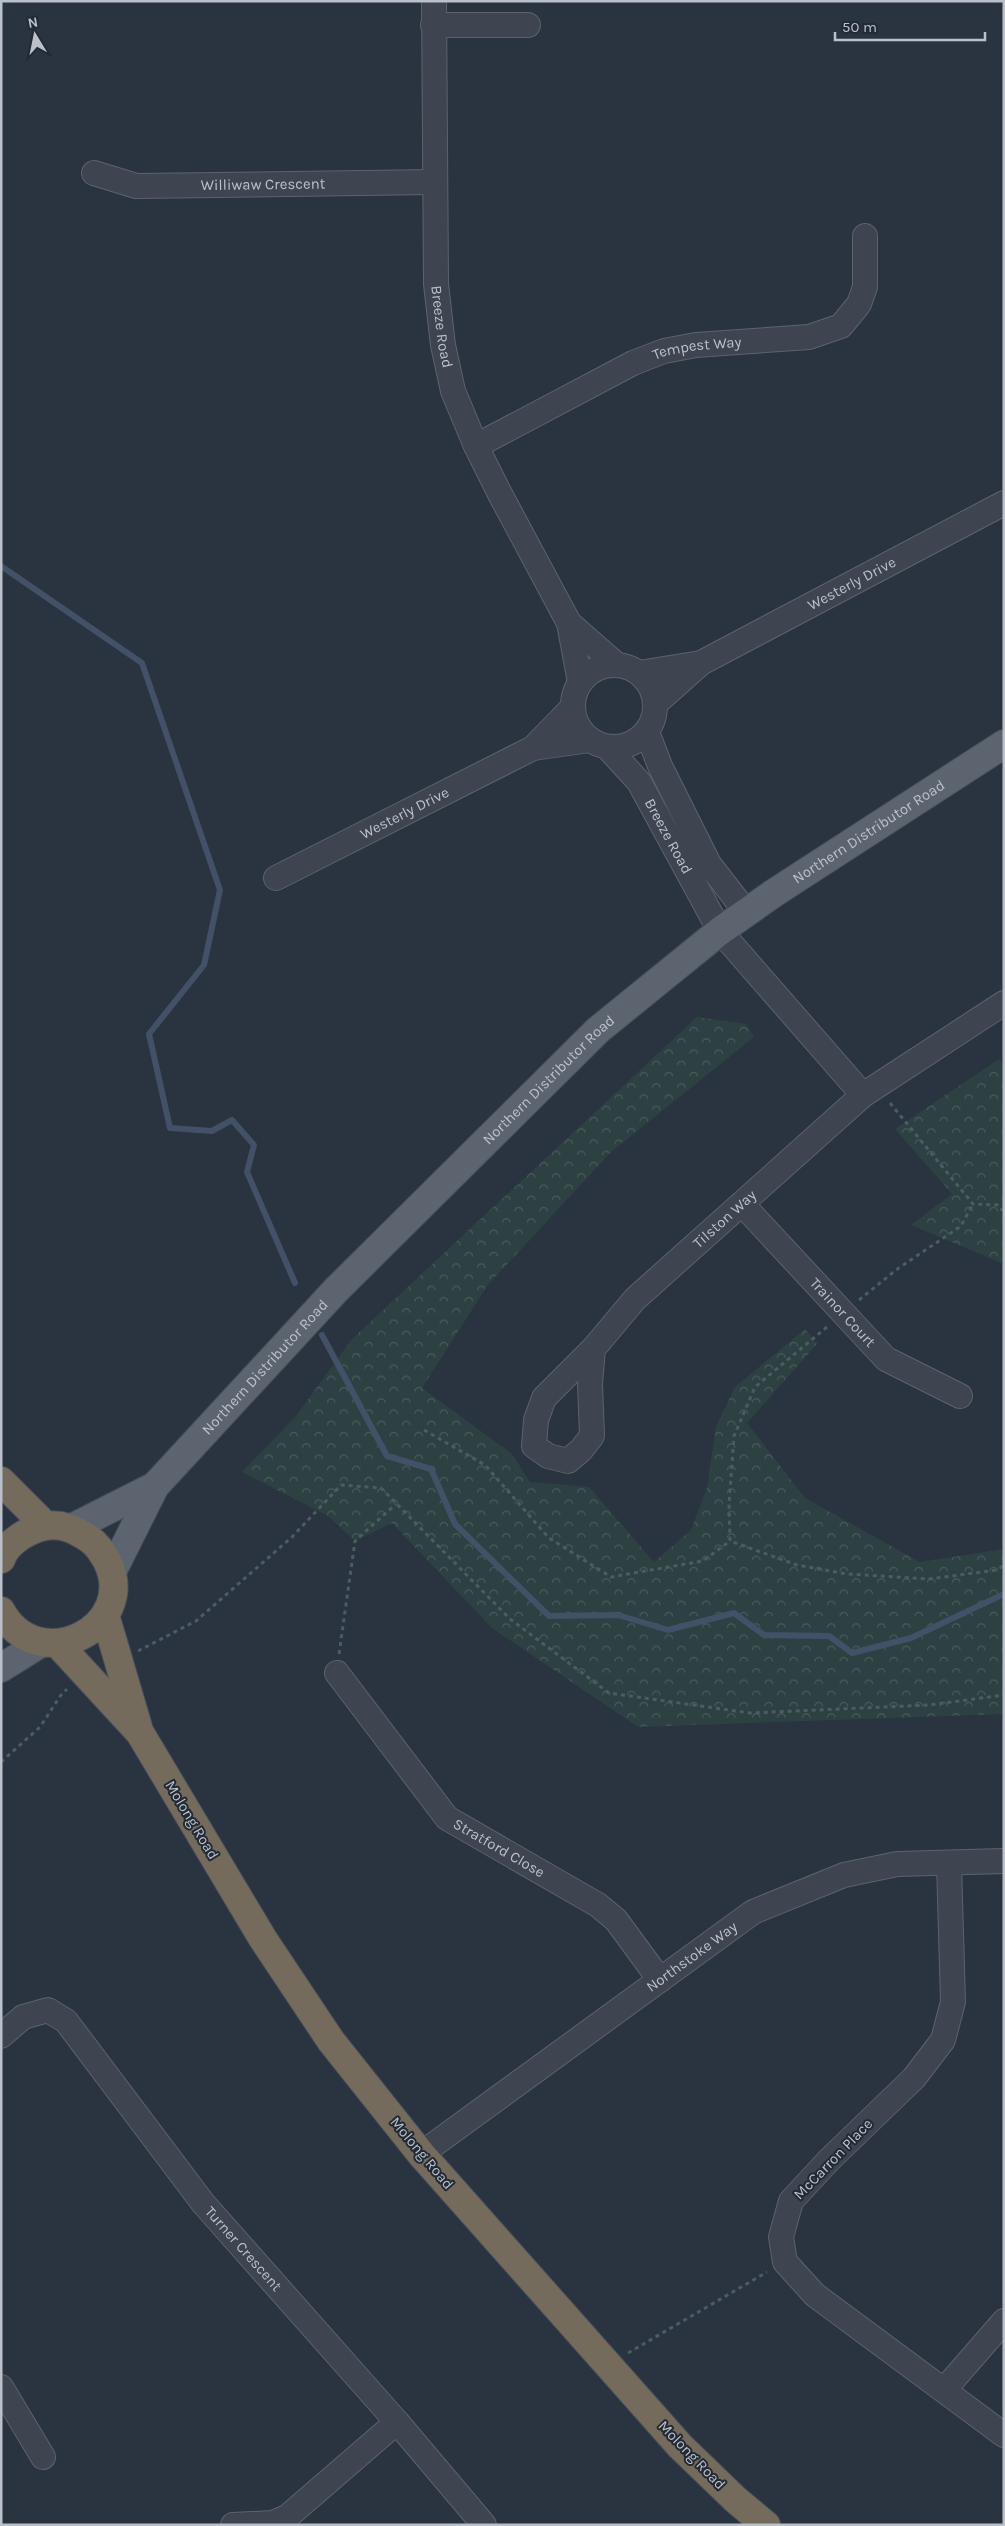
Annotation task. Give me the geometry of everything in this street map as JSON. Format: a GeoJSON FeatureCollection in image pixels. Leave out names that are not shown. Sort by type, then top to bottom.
{"type":"FeatureCollection","features":[{"type":"Feature","properties":{"kind":"highway"},"geometry":{"type":"LineString","coordinates":[[1,1481],[59,1527],[99,1545],[112,1572],[112,1598],[105,1615],[87,1634],[50,1644],[20,1634],[8,1624],[1,1611]]}},
{"type":"Feature","properties":{"kind":"highway"},"geometry":{"type":"LineString","coordinates":[[2,1554],[23,1534],[59,1527]]}},
{"type":"Feature","properties":{"kind":"highway","name":"Molong Road"},"geometry":{"type":"LineString","coordinates":[[105,1615],[140,1733]]}},
{"type":"Feature","properties":{"kind":"highway","name":"Molong Road"},"geometry":{"type":"LineString","coordinates":[[50,1644],[85,1674],[140,1733],[263,1939],[331,2041],[421,2154],[680,2446],[736,2500],[766,2525]]}},
{"type":"Feature","properties":{"kind":"main road","name":"Northern Distributor Road"},"geometry":{"type":"LineString","coordinates":[[112,1572],[155,1486],[336,1290],[598,1030],[746,912],[829,856],[1004,744]]}},
{"type":"Feature","properties":{"kind":"main road","name":"Northern Distributor Road"},"geometry":{"type":"LineString","coordinates":[[59,1527],[155,1486]]}},
{"type":"Feature","properties":{"kind":"main road"},"geometry":{"type":"LineString","coordinates":[[1,1668],[50,1644]]}},
{"type":"Feature","properties":{"kind":"street","name":"Breeze Road"},"geometry":{"type":"LineString","coordinates":[[434,1],[436,284],[443,345],[453,392],[476,446],[569,623],[580,682]]}},
{"type":"Feature","properties":{"kind":"street"},"geometry":{"type":"LineString","coordinates":[[433,25],[528,25]]}},
{"type":"Feature","properties":{"kind":"street","name":"Williwaw Crescent"},"geometry":{"type":"LineString","coordinates":[[94,173],[136,186],[435,182]]}},
{"type":"Feature","properties":{"kind":"street","name":"Tempest Way"},"geometry":{"type":"LineString","coordinates":[[476,446],[633,363],[664,352],[696,345],[809,337],[841,326],[859,304],[865,287],[865,236]]}},
{"type":"Feature","properties":{"kind":"street","name":"Westerly Drive"},"geometry":{"type":"LineString","coordinates":[[655,704],[701,663],[1004,503]]}},
{"type":"Feature","properties":{"kind":"street","name":"Breeze Road"},"geometry":{"type":"LineString","coordinates":[[569,623],[617,665]]}},
{"type":"Feature","properties":{"kind":"street","name":"Westerly Drive"},"geometry":{"type":"LineString","coordinates":[[639,673],[701,663]]}},
{"type":"Feature","properties":{"kind":"street"},"geometry":{"type":"LineString","coordinates":[[617,665],[639,673],[651,687],[655,704],[652,723],[646,732],[636,742],[622,747],[598,744],[578,726],[572,708],[574,694],[580,682],[596,669],[617,665]]}},
{"type":"Feature","properties":{"kind":"street","name":"Westerly Drive"},"geometry":{"type":"LineString","coordinates":[[276,878],[533,748],[572,708]]}},
{"type":"Feature","properties":{"kind":"street","name":"Breeze Road"},"geometry":{"type":"LineString","coordinates":[[646,732],[660,766],[709,864],[746,912]]}},
{"type":"Feature","properties":{"kind":"street","name":"Breeze Road"},"geometry":{"type":"LineString","coordinates":[[598,744],[639,782],[720,932]]}},
{"type":"Feature","properties":{"kind":"street","name":"Westerly Drive"},"geometry":{"type":"LineString","coordinates":[[533,748],[598,744]]}},
{"type":"Feature","properties":{"kind":"street"},"geometry":{"type":"LineString","coordinates":[[720,932],[870,1091]]}},
{"type":"Feature","properties":{"kind":"street","name":"Tilston Way"},"geometry":{"type":"LineString","coordinates":[[593,1350],[634,1299],[870,1091],[1004,1003]]}},
{"type":"Feature","properties":{"kind":"street","name":"Trainor Court"},"geometry":{"type":"LineString","coordinates":[[742,1204],[886,1360],[960,1396]]}},
{"type":"Feature","properties":{"kind":"street","name":"Stratford Close"},"geometry":{"type":"LineString","coordinates":[[337,1673],[447,1818],[598,1905],[616,1920],[660,1980]]}},
{"type":"Feature","properties":{"kind":"street","name":"Northstoke Way"},"geometry":{"type":"LineString","coordinates":[[421,2154],[753,1912],[844,1875],[897,1864],[1004,1861]]}},
{"type":"Feature","properties":{"kind":"street","name":"McCarron Place"},"geometry":{"type":"LineString","coordinates":[[785,2262],[781,2237],[791,2201],[829,2160],[914,2078],[943,2040],[953,2002],[949,1862]]}},
{"type":"Feature","properties":{"kind":"street","name":"Turner Crescent"},"geometry":{"type":"LineString","coordinates":[[1,2036],[23,2017],[48,2010],[66,2021],[203,2203],[397,2422],[484,2525]]}},
{"type":"Feature","properties":{"kind":"street"},"geometry":{"type":"LineString","coordinates":[[785,2262],[815,2294],[1004,2435]]}},
{"type":"Feature","properties":{"kind":"street"},"geometry":{"type":"LineString","coordinates":[[944,2390],[1004,2321]]}},
{"type":"Feature","properties":{"kind":"street"},"geometry":{"type":"LineString","coordinates":[[1,2387],[43,2458]]}},
{"type":"Feature","properties":{"kind":"street"},"geometry":{"type":"LineString","coordinates":[[233,2525],[273,2523],[287,2517],[397,2422]]}},
{"type":"Feature","properties":{"kind":"path"},"geometry":{"type":"LineString","coordinates":[[870,1091],[973,1204],[998,1205],[1004,1212]]}},
{"type":"Feature","properties":{"kind":"path"},"geometry":{"type":"LineString","coordinates":[[730,1542],[734,1436],[755,1387],[896,1270],[961,1226],[973,1204]]}},
{"type":"Feature","properties":{"kind":"path"},"geometry":{"type":"LineString","coordinates":[[424,1430],[485,1465],[548,1538],[611,1577],[703,1561],[730,1542]]}},
{"type":"Feature","properties":{"kind":"path"},"geometry":{"type":"LineString","coordinates":[[118,1661],[196,1621],[292,1537],[341,1485],[381,1488],[510,1619],[610,1693],[750,1713],[928,1705],[1004,1695]]}},
{"type":"Feature","properties":{"kind":"path"},"geometry":{"type":"LineString","coordinates":[[337,1673],[354,1541],[396,1504]]}},
{"type":"Feature","properties":{"kind":"path"},"geometry":{"type":"LineString","coordinates":[[730,1542],[797,1565],[847,1574],[929,1579],[997,1570],[1004,1565]]}},
{"type":"Feature","properties":{"kind":"path"},"geometry":{"type":"LineString","coordinates":[[1,1762],[40,1727],[61,1695],[85,1674]]}},
{"type":"Feature","properties":{"kind":"path"},"geometry":{"type":"LineString","coordinates":[[607,2365],[785,2262]]}},
{"type":"Feature","properties":{"kind":"green space"},"geometry":{"type":"Polygon","coordinates":[[[697,1017],[746,1024],[754,1037],[611,1152],[487,1286],[422,1388],[512,1454],[530,1482],[589,1487],[654,1562],[691,1530],[707,1488],[716,1427],[735,1387],[805,1329],[817,1344],[747,1423],[805,1498],[920,1562],[1004,1549],[1004,1714],[638,1727],[492,1628],[392,1523],[355,1541],[328,1516],[242,1472],[296,1416],[352,1339],[697,1017]]]}},
{"type":"Feature","properties":{"kind":"green space"},"geometry":{"type":"Polygon","coordinates":[[[999,1059],[1004,1067],[1004,1264],[911,1225],[952,1194],[895,1129],[999,1059]]]}},
{"type":"Feature","properties":{"kind":"waterway"},"geometry":{"type":"LineString","coordinates":[[1,566],[142,663],[220,890],[204,965],[149,1034],[170,1128],[212,1131],[232,1120],[254,1145],[247,1172],[295,1283]]}},
{"type":"Feature","properties":{"kind":"waterway"},"geometry":{"type":"LineString","coordinates":[[322,1335],[387,1456],[431,1469],[455,1524],[549,1616],[618,1615],[668,1630],[734,1613],[764,1635],[829,1636],[852,1653],[911,1638],[1004,1594]]}}]}
